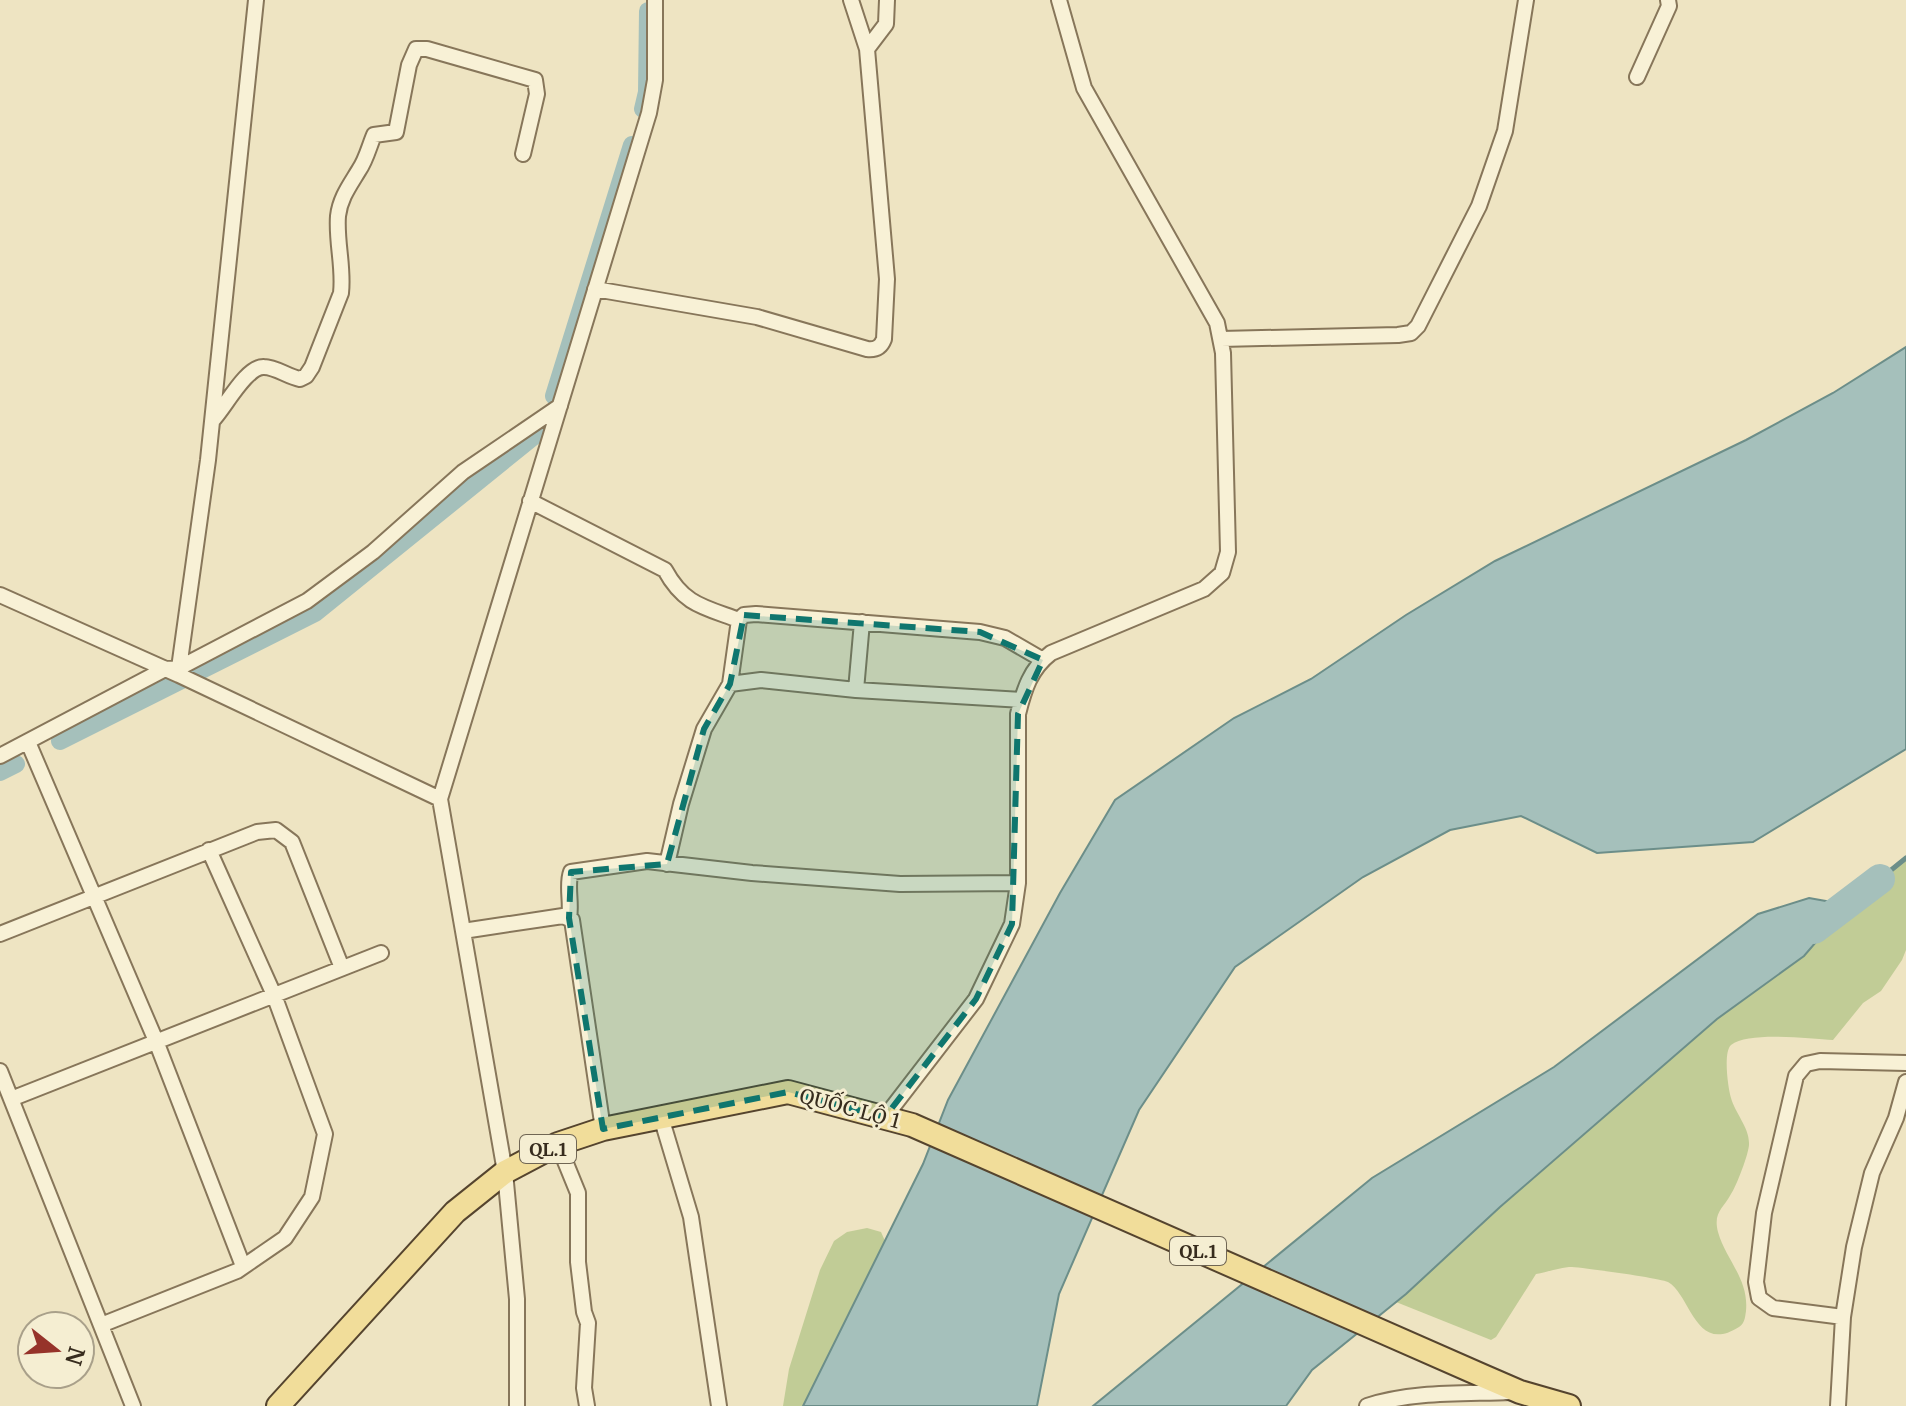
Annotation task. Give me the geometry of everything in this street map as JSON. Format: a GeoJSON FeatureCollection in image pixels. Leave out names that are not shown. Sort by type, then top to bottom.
{"type":"FeatureCollection","features":[{"type":"Feature","properties":{"kind":"main road","name":"QUỐC LỘ 1"},"geometry":{"type":"LineString","coordinates":[[278,1406],[455,1212],[505,1172],[558,1144],[603,1129],[788,1092],[912,1125],[1520,1392]]}},
{"type":"Feature","properties":{"kind":"main road","name":"QL.1"},"geometry":{"type":"LineString","coordinates":[[1520,1392],[1569,1406]]}},
{"type":"Feature","properties":{"kind":"street"},"geometry":{"type":"LineString","coordinates":[[178,674],[212,421],[256,0]]}},
{"type":"Feature","properties":{"kind":"street"},"geometry":{"type":"LineString","coordinates":[[517,1406],[517,1299],[505,1172],[440,799],[654,92],[655,0]]}},
{"type":"Feature","properties":{"kind":"street"},"geometry":{"type":"LineString","coordinates":[[595,289],[757,317],[867,349],[881,346],[887,279],[867,49],[851,0]]}},
{"type":"Feature","properties":{"kind":"street"},"geometry":{"type":"LineString","coordinates":[[867,49],[886,24],[887,0]]}},
{"type":"Feature","properties":{"kind":"street"},"geometry":{"type":"LineString","coordinates":[[885,1117],[976,999],[1012,924],[1018,883],[1018,714],[1032,673],[1051,653],[1204,589],[1222,573],[1228,552],[1221,339],[1217,323],[1084,88],[1059,0]]}},
{"type":"Feature","properties":{"kind":"street"},"geometry":{"type":"LineString","coordinates":[[1221,339],[1398,335],[1411,333],[1418,326],[1479,206],[1505,131],[1526,0]]}},
{"type":"Feature","properties":{"kind":"street"},"geometry":{"type":"LineString","coordinates":[[1637,77],[1669,6],[1668,0]]}},
{"type":"Feature","properties":{"kind":"street"},"geometry":{"type":"LineString","coordinates":[[212,421],[247,374],[259,367],[300,379],[312,367],[341,293],[343,281],[337,243],[342,200],[360,169],[374,135],[396,132],[409,65],[416,49],[427,49],[535,80],[537,94],[523,154]]}},
{"type":"Feature","properties":{"kind":"street"},"geometry":{"type":"LineString","coordinates":[[0,756],[178,674],[307,601],[373,552],[463,472],[560,406]]}},
{"type":"Feature","properties":{"kind":"street"},"geometry":{"type":"LineString","coordinates":[[530,501],[665,570],[674,587],[689,601],[739,620]]}},
{"type":"Feature","properties":{"kind":"street"},"geometry":{"type":"LineString","coordinates":[[0,595],[178,674],[440,799]]}},
{"type":"Feature","properties":{"kind":"street"},"geometry":{"type":"LineString","coordinates":[[667,864],[704,729],[730,684],[739,620],[744,615],[992,634],[1043,660]]}},
{"type":"Feature","properties":{"kind":"street"},"geometry":{"type":"LineString","coordinates":[[856,690],[862,622]]}},
{"type":"Feature","properties":{"kind":"street"},"geometry":{"type":"LineString","coordinates":[[730,684],[761,680],[856,690],[1021,700]]}},
{"type":"Feature","properties":{"kind":"street"},"geometry":{"type":"LineString","coordinates":[[28,742],[156,1041],[243,1266]]}},
{"type":"Feature","properties":{"kind":"street"},"geometry":{"type":"LineString","coordinates":[[0,934],[209,850],[257,832],[276,830],[292,842],[342,968]]}},
{"type":"Feature","properties":{"kind":"street"},"geometry":{"type":"LineString","coordinates":[[101,1325],[243,1266],[285,1238],[312,1197],[325,1134],[274,995],[209,850]]}},
{"type":"Feature","properties":{"kind":"street"},"geometry":{"type":"LineString","coordinates":[[569,918],[571,872],[647,861],[752,873],[900,884],[1018,883]]}},
{"type":"Feature","properties":{"kind":"street"},"geometry":{"type":"LineString","coordinates":[[463,931],[563,916],[569,918],[573,924],[603,1129]]}},
{"type":"Feature","properties":{"kind":"street"},"geometry":{"type":"LineString","coordinates":[[11,1099],[381,953]]}},
{"type":"Feature","properties":{"kind":"street"},"geometry":{"type":"LineString","coordinates":[[1843,1317],[1773,1308],[1759,1298],[1756,1282],[1764,1213],[1796,1076],[1806,1064],[1820,1061],[1906,1063]]}},
{"type":"Feature","properties":{"kind":"street"},"geometry":{"type":"LineString","coordinates":[[0,1071],[133,1406]]}},
{"type":"Feature","properties":{"kind":"street"},"geometry":{"type":"LineString","coordinates":[[1838,1406],[1843,1317],[1854,1247],[1872,1173],[1896,1118],[1906,1082]]}},
{"type":"Feature","properties":{"kind":"street"},"geometry":{"type":"LineString","coordinates":[[661,1117],[691,1217],[719,1406]]}},
{"type":"Feature","properties":{"kind":"street"},"geometry":{"type":"LineString","coordinates":[[558,1144],[578,1193],[578,1262],[588,1323],[584,1388],[587,1406]]}},
{"type":"Feature","properties":{"kind":"street"},"geometry":{"type":"LineString","coordinates":[[1367,1406],[1386,1400],[1428,1395],[1520,1392]]}},
{"type":"Feature","properties":{"kind":"highlighted area"},"geometry":{"type":"Polygon","coordinates":[[[744,615],[980,632],[1043,660],[1018,714],[1012,924],[976,999],[885,1117],[788,1092],[603,1129],[569,918],[571,872],[667,864],[704,729],[730,684],[744,615]]]}},
{"type":"Feature","properties":{"kind":"green space"},"geometry":{"type":"Polygon","coordinates":[[[1906,858],[1906,950],[1881,991],[1863,1003],[1833,1040],[1751,1038],[1731,1045],[1729,1049],[1727,1070],[1730,1093],[1749,1143],[1739,1177],[1720,1211],[1717,1225],[1744,1289],[1746,1311],[1741,1325],[1724,1334],[1713,1334],[1696,1320],[1668,1282],[1572,1267],[1536,1274],[1496,1337],[1491,1340],[1396,1302],[1500,1207],[1717,1019],[1804,956],[1848,905],[1906,858]]]}},
{"type":"Feature","properties":{"kind":"green space"},"geometry":{"type":"Polygon","coordinates":[[[867,1228],[881,1232],[885,1241],[803,1406],[783,1406],[789,1369],[820,1270],[834,1241],[847,1232],[867,1228]]]}},
{"type":"Feature","properties":{"kind":"water"},"geometry":{"type":"Polygon","coordinates":[[[1906,347],[1906,749],[1753,842],[1597,853],[1521,816],[1450,830],[1363,877],[1235,967],[1139,1110],[1059,1294],[1037,1406],[803,1406],[923,1164],[948,1100],[1060,893],[1115,800],[1234,718],[1311,679],[1406,615],[1495,561],[1746,440],[1833,393],[1906,347]]]}},
{"type":"Feature","properties":{"kind":"water"},"geometry":{"type":"Polygon","coordinates":[[[1809,898],[1848,905],[1804,956],[1717,1019],[1500,1207],[1406,1294],[1312,1370],[1286,1406],[1093,1406],[1372,1178],[1554,1067],[1758,914],[1809,898]]]}},
{"type":"Feature","properties":{"kind":"waterway"},"geometry":{"type":"LineString","coordinates":[[643,109],[647,92],[648,11]]}},
{"type":"Feature","properties":{"kind":"waterway"},"geometry":{"type":"LineString","coordinates":[[554,396],[632,145]]}},
{"type":"Feature","properties":{"kind":"waterway"},"geometry":{"type":"LineString","coordinates":[[60,741],[315,613],[539,432]]}},
{"type":"Feature","properties":{"kind":"waterway"},"geometry":{"type":"LineString","coordinates":[[0,772],[16,764]]}},
{"type":"Feature","properties":{"kind":"waterway"},"geometry":{"type":"LineString","coordinates":[[1880,879],[1906,858]]}},
{"type":"Feature","properties":{"kind":"waterway"},"geometry":{"type":"LineString","coordinates":[[1814,929],[1880,879]]}}]}
